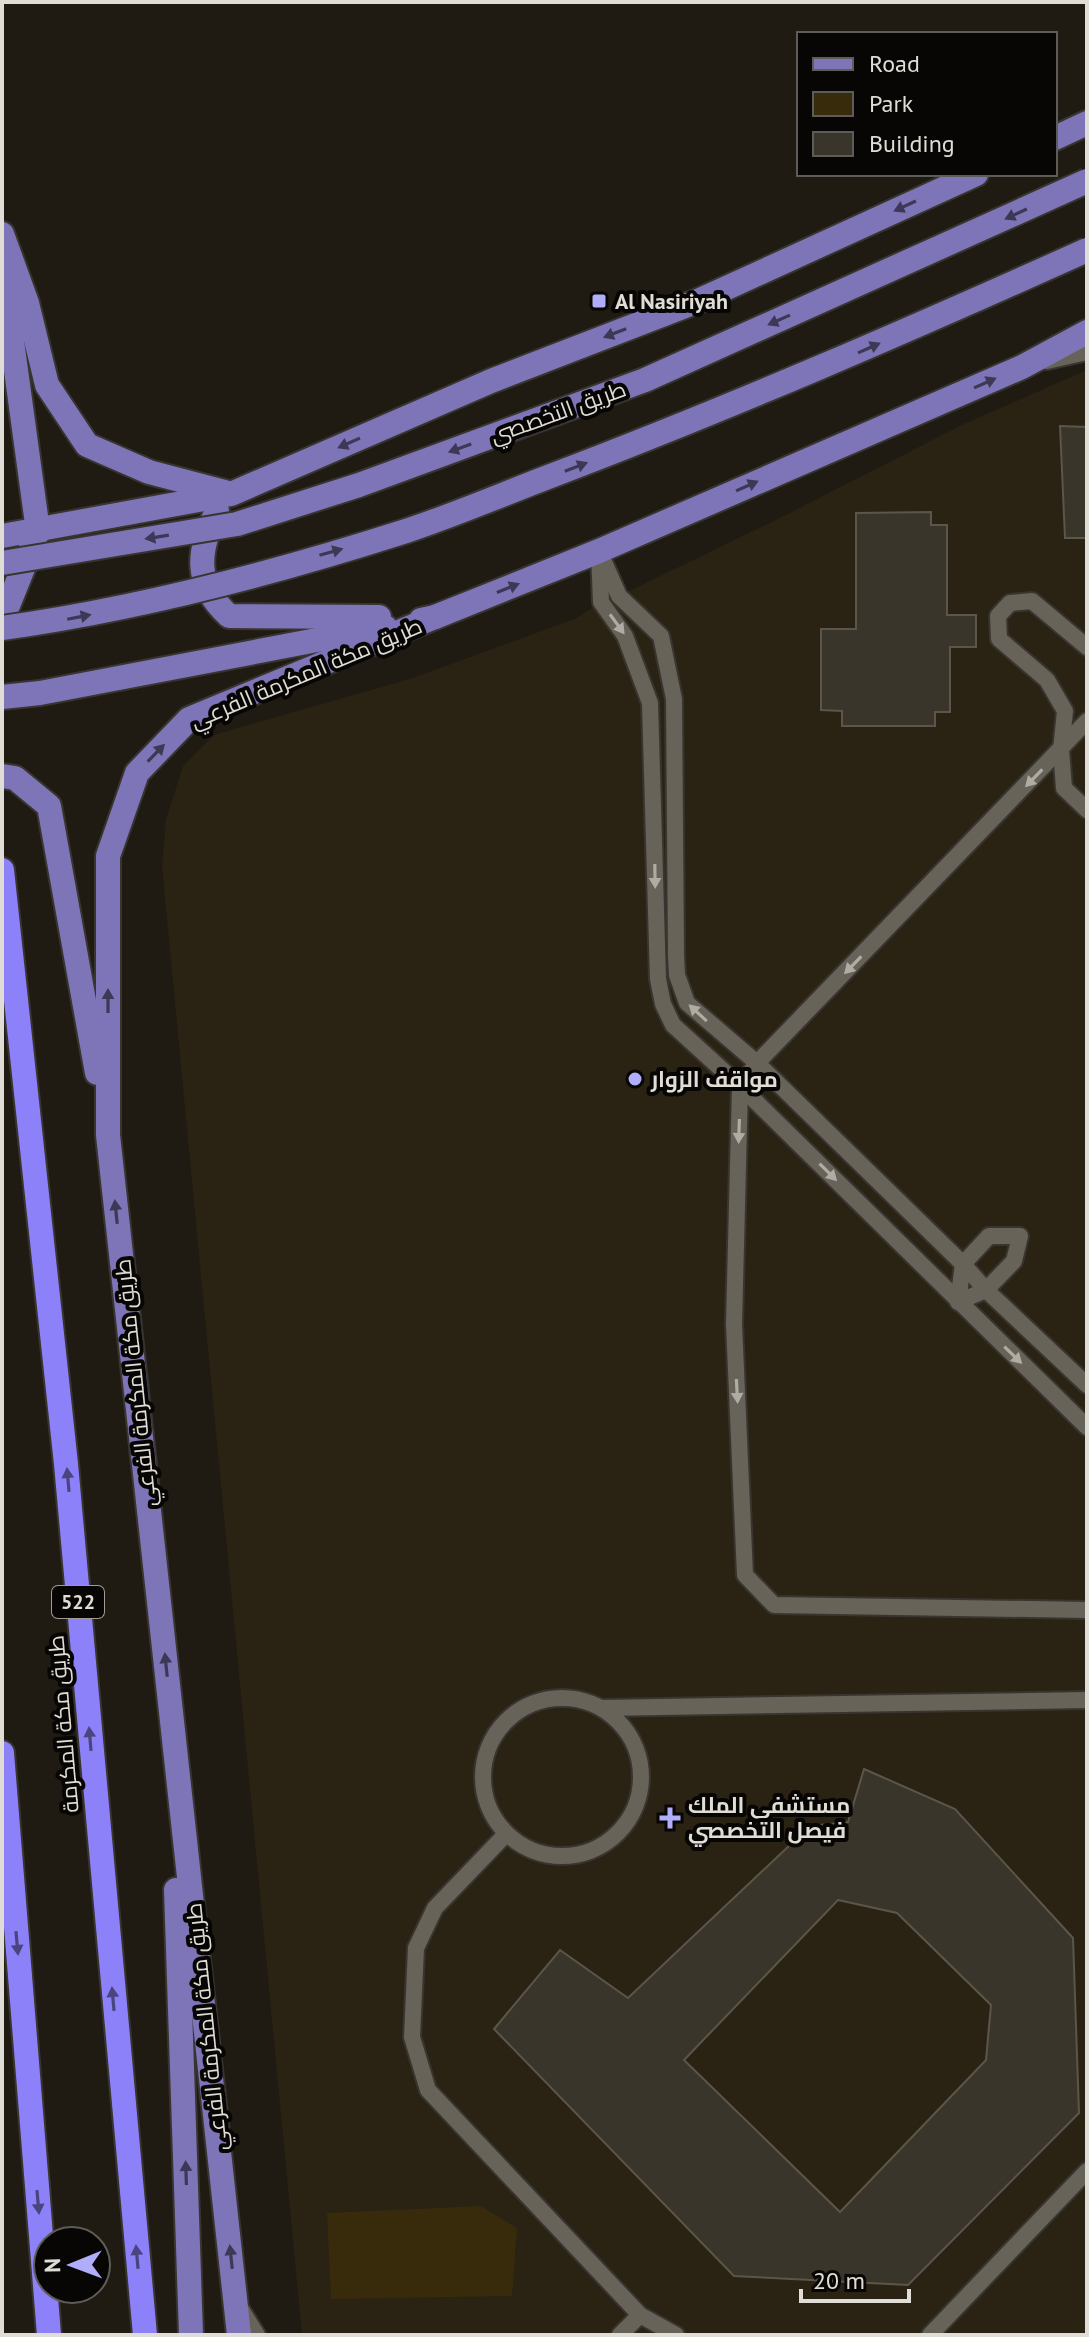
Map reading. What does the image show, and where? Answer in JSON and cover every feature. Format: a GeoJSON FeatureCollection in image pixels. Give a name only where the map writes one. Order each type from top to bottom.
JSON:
{"type":"FeatureCollection","features":[{"type":"Feature","properties":{"kind":"highway","name":"طريق مكة المكرمة"},"geometry":{"type":"LineString","coordinates":[[2,870],[66,1464],[145,2335]]}},
{"type":"Feature","properties":{"kind":"highway"},"geometry":{"type":"LineString","coordinates":[[2,1753],[49,2335]]}},
{"type":"Feature","properties":{"kind":"main road"},"geometry":{"type":"LineString","coordinates":[[1057,137],[1087,123]]}},
{"type":"Feature","properties":{"kind":"main road"},"geometry":{"type":"LineString","coordinates":[[2,536],[231,494],[491,381],[698,301],[972,176]]}},
{"type":"Feature","properties":{"kind":"main road","name":"طريق التخصصي"},"geometry":{"type":"LineString","coordinates":[[2,563],[237,524],[359,485],[645,380],[1087,181]]}},
{"type":"Feature","properties":{"kind":"main road"},"geometry":{"type":"LineString","coordinates":[[2,234],[27,303],[47,385],[87,445],[149,472],[231,494]]}},
{"type":"Feature","properties":{"kind":"main road"},"geometry":{"type":"LineString","coordinates":[[2,628],[75,618],[231,581],[408,530],[613,453],[860,352],[1087,250]]}},
{"type":"Feature","properties":{"kind":"main road"},"geometry":{"type":"LineString","coordinates":[[2,268],[38,531],[7,608],[2,613]]}},
{"type":"Feature","properties":{"kind":"main road"},"geometry":{"type":"LineString","coordinates":[[2,697],[40,693],[435,617],[599,551],[1022,367],[1087,332]]}},
{"type":"Feature","properties":{"kind":"main road"},"geometry":{"type":"LineString","coordinates":[[2,369],[2,400]]}},
{"type":"Feature","properties":{"kind":"main road"},"geometry":{"type":"LineString","coordinates":[[231,494],[221,503],[204,537],[201,570],[214,602],[229,616],[435,617]]}},
{"type":"Feature","properties":{"kind":"main road","name":"طريق مكة المكرمة الفرعي"},"geometry":{"type":"LineString","coordinates":[[239,2335],[108,1135],[108,856],[137,773],[189,719],[435,617]]}},
{"type":"Feature","properties":{"kind":"main road"},"geometry":{"type":"LineString","coordinates":[[2,776],[15,778],[49,806],[108,1135]]}},
{"type":"Feature","properties":{"kind":"main road"},"geometry":{"type":"LineString","coordinates":[[170,1702],[191,2335]]}},
{"type":"Feature","properties":{"kind":"lane"},"geometry":{"type":"LineString","coordinates":[[1022,367],[1087,352]]}},
{"type":"Feature","properties":{"kind":"lane"},"geometry":{"type":"LineString","coordinates":[[599,551],[619,596],[661,636],[674,699],[677,975],[687,1003],[757,1063],[986,1290],[1087,1385]]}},
{"type":"Feature","properties":{"kind":"lane"},"geometry":{"type":"LineString","coordinates":[[599,551],[601,602],[625,636],[650,703],[658,979],[663,1004],[673,1025],[740,1086],[1087,1427]]}},
{"type":"Feature","properties":{"kind":"lane"},"geometry":{"type":"LineString","coordinates":[[1087,647],[1032,601],[1010,603],[998,616],[999,639],[1047,680],[1065,711],[1061,750],[1064,788],[1087,810]]}},
{"type":"Feature","properties":{"kind":"lane"},"geometry":{"type":"LineString","coordinates":[[1087,721],[757,1063],[740,1086],[734,1324],[745,1575],[774,1605],[1087,1610]]}},
{"type":"Feature","properties":{"kind":"lane"},"geometry":{"type":"LineString","coordinates":[[989,1236],[1020,1236],[1014,1261],[986,1290],[958,1302],[963,1264],[989,1236]]}},
{"type":"Feature","properties":{"kind":"lane"},"geometry":{"type":"LineString","coordinates":[[553,1697],[579,1698],[602,1708],[621,1723],[635,1745],[641,1768],[639,1796],[628,1822],[608,1842],[584,1854],[556,1857],[529,1850],[506,1834],[490,1812],[482,1785],[484,1760],[493,1737],[509,1717],[529,1704],[553,1697]]}},
{"type":"Feature","properties":{"kind":"lane"},"geometry":{"type":"LineString","coordinates":[[602,1708],[1087,1700]]}},
{"type":"Feature","properties":{"kind":"lane"},"geometry":{"type":"LineString","coordinates":[[506,1834],[435,1908],[416,1948],[412,2037],[428,2090],[640,2315],[676,2335]]}},
{"type":"Feature","properties":{"kind":"lane"},"geometry":{"type":"LineString","coordinates":[[930,2335],[1087,2171]]}},
{"type":"Feature","properties":{"kind":"lane"},"geometry":{"type":"LineString","coordinates":[[236,2301],[257,2335]]}},
{"type":"Feature","properties":{"kind":"lane"},"geometry":{"type":"LineString","coordinates":[[620,2335],[640,2315]]}},
{"type":"Feature","properties":{"kind":"shaded area","name":"مستشفى الملك فيصل التخصصي"},"geometry":{"type":"Polygon","coordinates":[[[1087,370],[1087,2335],[302,2335],[162,866],[166,820],[183,766],[214,735],[410,679],[577,618],[601,602],[780,518],[964,424],[1087,370]]]}},
{"type":"Feature","properties":{"kind":"green space"},"geometry":{"type":"Polygon","coordinates":[[[481,2206],[517,2228],[512,2296],[331,2299],[327,2213],[481,2206]]]}},
{"type":"Feature","properties":{"kind":"building"},"geometry":{"type":"Polygon","coordinates":[[[1060,426],[1087,427],[1087,538],[1065,538],[1060,426]]]}},
{"type":"Feature","properties":{"kind":"building"},"geometry":{"type":"Polygon","coordinates":[[[931,512],[931,525],[947,525],[947,615],[976,615],[976,647],[950,647],[950,712],[935,712],[935,726],[842,726],[842,711],[821,710],[821,629],[856,629],[856,513],[931,512]]]}},
{"type":"Feature","properties":{"kind":"building"},"geometry":{"type":"Polygon","coordinates":[[[864,1769],[955,1809],[1073,1938],[1079,2113],[908,2285],[734,2276],[494,2029],[560,1950],[628,1998],[810,1826],[848,1822],[864,1769]],[[838,1900],[684,2060],[840,2212],[986,2060],[991,2005],[897,1913],[838,1900]]]}},
{"type":"Feature","properties":{"kind":"place","name":"Al Nasiriyah"},"geometry":{"type":"Point","coordinates":[599,301]}},
{"type":"Feature","properties":{"kind":"place","name":"مواقف الزوار"},"geometry":{"type":"Point","coordinates":[635,1079]}},
{"type":"Feature","properties":{"kind":"place","name":"مستشفى الملك فيصل التخصصي"},"geometry":{"type":"Point","coordinates":[670,1818]}}]}
